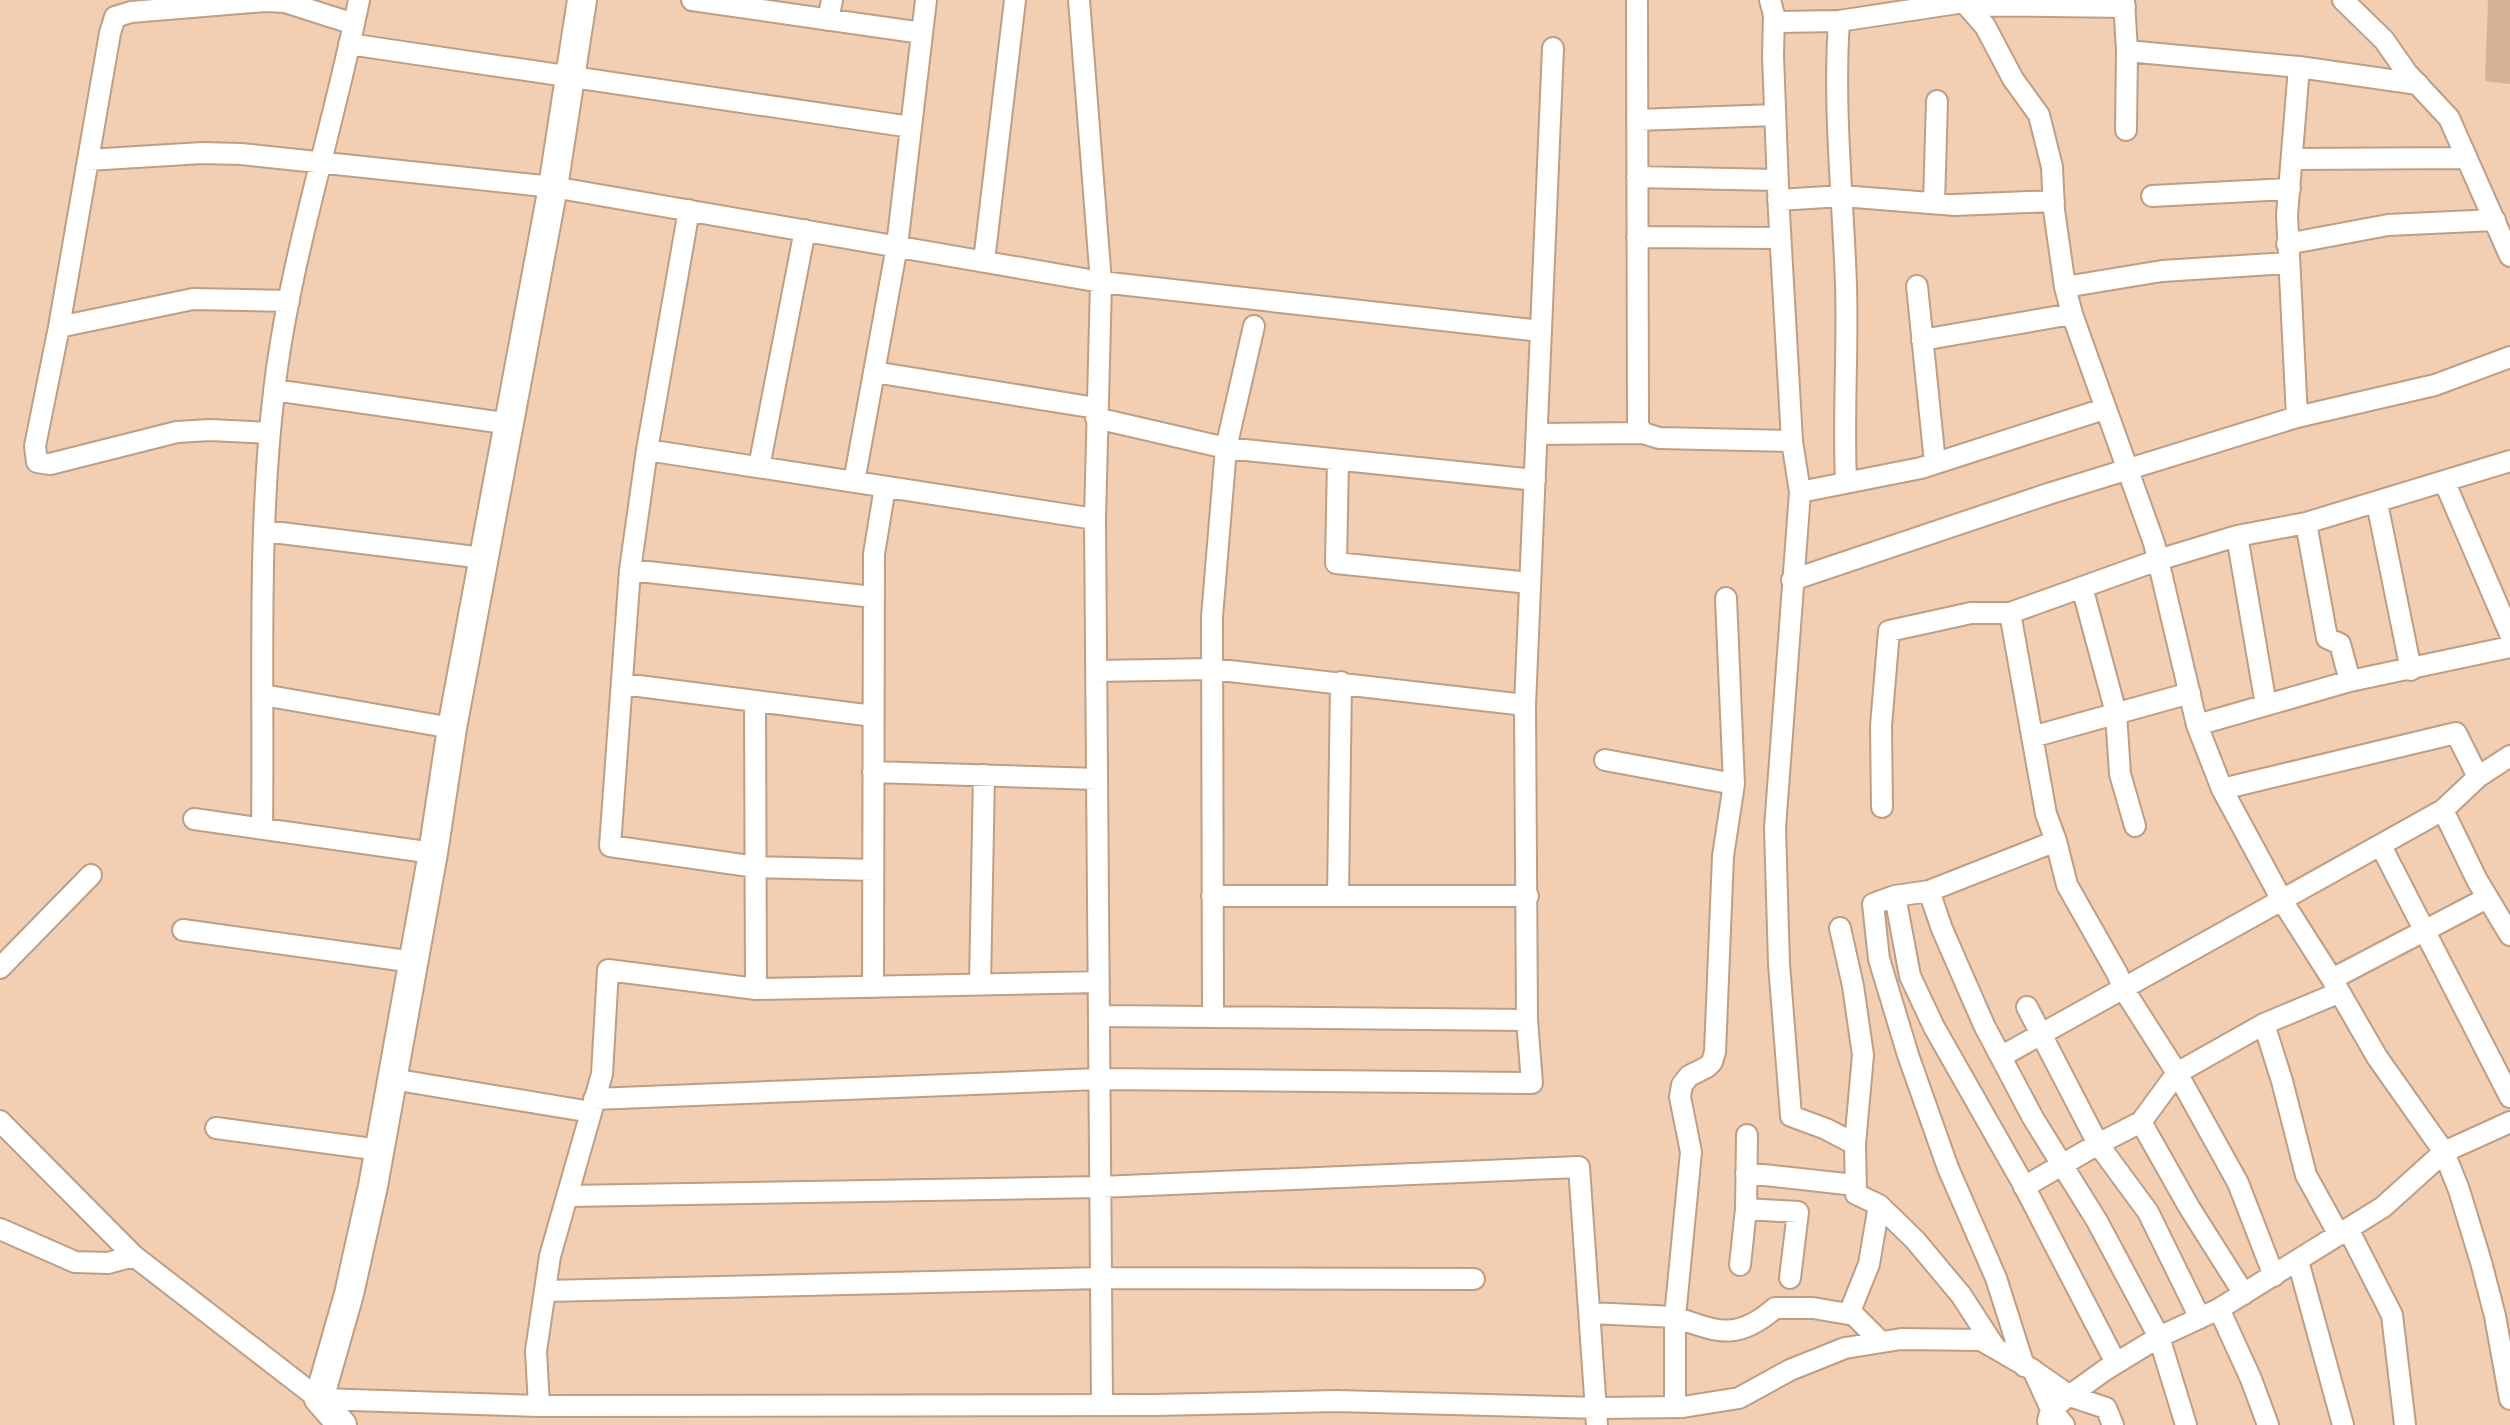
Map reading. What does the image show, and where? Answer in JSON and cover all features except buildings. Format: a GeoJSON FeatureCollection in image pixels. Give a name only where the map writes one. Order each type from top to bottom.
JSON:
{"type":"FeatureCollection","features":[{"type":"Feature","properties":{"kind":"street"},"geometry":{"type":"LineString","coordinates":[[262,829],[265,531],[274,390],[289,301],[359,0]]}},
{"type":"Feature","properties":{"kind":"street"},"geometry":{"type":"LineString","coordinates":[[319,1399],[349,1294],[380,1150],[452,728],[553,187],[582,0]]}},
{"type":"Feature","properties":{"kind":"street"},"geometry":{"type":"LineString","coordinates":[[692,0],[830,10],[922,33]]}},
{"type":"Feature","properties":{"kind":"street"},"geometry":{"type":"LineString","coordinates":[[854,482],[897,246],[926,0]]}},
{"type":"Feature","properties":{"kind":"street"},"geometry":{"type":"LineString","coordinates":[[984,261],[1015,0]]}},
{"type":"Feature","properties":{"kind":"street"},"geometry":{"type":"LineString","coordinates":[[1079,0],[1101,282],[1095,519],[1102,1405]]}},
{"type":"Feature","properties":{"kind":"street"},"geometry":{"type":"LineString","coordinates":[[1637,0],[1637,416],[1643,433]]}},
{"type":"Feature","properties":{"kind":"street"},"geometry":{"type":"LineString","coordinates":[[1770,0],[1774,22],[1780,238],[1792,441],[1800,492],[1775,828],[1779,964],[1791,1116],[1855,1144]]}},
{"type":"Feature","properties":{"kind":"street"},"geometry":{"type":"LineString","coordinates":[[2343,0],[2384,40],[2449,118],[2510,256]]}},
{"type":"Feature","properties":{"kind":"street"},"geometry":{"type":"LineString","coordinates":[[270,433],[177,432],[50,464],[37,462],[35,446],[110,33],[115,17],[131,12],[265,1],[285,2],[354,24]]}},
{"type":"Feature","properties":{"kind":"street"},"geometry":{"type":"LineString","coordinates":[[1774,22],[1839,21],[1964,2],[2125,3],[2126,130]]}},
{"type":"Feature","properties":{"kind":"street"},"geometry":{"type":"LineString","coordinates":[[1964,2],[1985,26],[2013,79],[2039,115],[2052,167],[2065,287],[2072,314],[2158,560],[2197,725],[2222,789],[2283,902],[2377,1057],[2444,1152],[2485,1275],[2510,1399]]}},
{"type":"Feature","properties":{"kind":"street"},"geometry":{"type":"LineString","coordinates":[[1839,21],[1836,63],[1846,290],[1846,482]]}},
{"type":"Feature","properties":{"kind":"street"},"geometry":{"type":"LineString","coordinates":[[349,44],[911,127]]}},
{"type":"Feature","properties":{"kind":"street"},"geometry":{"type":"LineString","coordinates":[[392,1079],[593,1105],[1099,1079],[1532,1083],[1527,1020],[1525,705],[1553,48]]}},
{"type":"Feature","properties":{"kind":"street"},"geometry":{"type":"LineString","coordinates":[[2127,51],[2299,67],[2418,84]]}},
{"type":"Feature","properties":{"kind":"street"},"geometry":{"type":"LineString","coordinates":[[2297,417],[2288,254],[2299,67]]}},
{"type":"Feature","properties":{"kind":"street"},"geometry":{"type":"LineString","coordinates":[[1934,203],[1937,101]]}},
{"type":"Feature","properties":{"kind":"street"},"geometry":{"type":"LineString","coordinates":[[1637,120],[1775,115]]}},
{"type":"Feature","properties":{"kind":"street"},"geometry":{"type":"LineString","coordinates":[[88,160],[218,153],[322,161],[553,187],[1101,282],[1541,331]]}},
{"type":"Feature","properties":{"kind":"street"},"geometry":{"type":"LineString","coordinates":[[2292,159],[2467,158]]}},
{"type":"Feature","properties":{"kind":"street"},"geometry":{"type":"LineString","coordinates":[[1637,177],[1955,205],[2054,201]]}},
{"type":"Feature","properties":{"kind":"street"},"geometry":{"type":"LineString","coordinates":[[2152,196],[2290,189]]}},
{"type":"Feature","properties":{"kind":"street"},"geometry":{"type":"LineString","coordinates":[[689,210],[647,450],[630,570],[610,846],[756,867],[873,870]]}},
{"type":"Feature","properties":{"kind":"street"},"geometry":{"type":"LineString","coordinates":[[2065,287],[2288,254],[2374,226],[2495,220]]}},
{"type":"Feature","properties":{"kind":"street"},"geometry":{"type":"LineString","coordinates":[[759,467],[805,230]]}},
{"type":"Feature","properties":{"kind":"street"},"geometry":{"type":"LineString","coordinates":[[1637,237],[1780,238]]}},
{"type":"Feature","properties":{"kind":"street"},"geometry":{"type":"LineString","coordinates":[[1917,286],[1935,463]]}},
{"type":"Feature","properties":{"kind":"street"},"geometry":{"type":"LineString","coordinates":[[59,327],[193,299],[289,301]]}},
{"type":"Feature","properties":{"kind":"street"},"geometry":{"type":"LineString","coordinates":[[1922,340],[2072,314]]}},
{"type":"Feature","properties":{"kind":"street"},"geometry":{"type":"LineString","coordinates":[[1213,1017],[1212,617],[1226,448],[1254,326]]}},
{"type":"Feature","properties":{"kind":"street"},"geometry":{"type":"LineString","coordinates":[[1792,580],[2127,469],[2297,417],[2435,385],[2510,357]]}},
{"type":"Feature","properties":{"kind":"street"},"geometry":{"type":"LineString","coordinates":[[874,372],[1096,413],[1226,448],[1535,480]]}},
{"type":"Feature","properties":{"kind":"street"},"geometry":{"type":"LineString","coordinates":[[274,390],[511,424]]}},
{"type":"Feature","properties":{"kind":"street"},"geometry":{"type":"LineString","coordinates":[[1800,492],[1935,463],[2104,409]]}},
{"type":"Feature","properties":{"kind":"street"},"geometry":{"type":"LineString","coordinates":[[1537,434],[1643,433],[1659,438],[1792,441]]}},
{"type":"Feature","properties":{"kind":"street"},"geometry":{"type":"LineString","coordinates":[[647,450],[1095,519]]}},
{"type":"Feature","properties":{"kind":"street"},"geometry":{"type":"LineString","coordinates":[[1338,460],[1336,563],[1530,583]]}},
{"type":"Feature","properties":{"kind":"street"},"geometry":{"type":"LineString","coordinates":[[1882,807],[1881,726],[1889,631],[1971,613],[2010,613],[2158,560],[2237,536],[2306,523],[2510,461]]}},
{"type":"Feature","properties":{"kind":"street"},"geometry":{"type":"LineString","coordinates":[[2445,483],[2510,634]]}},
{"type":"Feature","properties":{"kind":"street"},"geometry":{"type":"LineString","coordinates":[[873,987],[874,554],[885,487]]}},
{"type":"Feature","properties":{"kind":"street"},"geometry":{"type":"LineString","coordinates":[[2377,503],[2411,670]]}},
{"type":"Feature","properties":{"kind":"street"},"geometry":{"type":"LineString","coordinates":[[2306,523],[2327,638],[2340,644],[2350,681]]}},
{"type":"Feature","properties":{"kind":"street"},"geometry":{"type":"LineString","coordinates":[[265,531],[483,558]]}},
{"type":"Feature","properties":{"kind":"street"},"geometry":{"type":"LineString","coordinates":[[2237,536],[2266,705]]}},
{"type":"Feature","properties":{"kind":"street"},"geometry":{"type":"LineString","coordinates":[[630,570],[873,597]]}},
{"type":"Feature","properties":{"kind":"street"},"geometry":{"type":"LineString","coordinates":[[2082,587],[2116,713],[2120,774],[2135,826]]}},
{"type":"Feature","properties":{"kind":"street"},"geometry":{"type":"LineString","coordinates":[[1675,1407],[1675,1317],[1691,1152],[1680,1097],[1682,1085],[1689,1076],[1707,1067],[1715,1052],[1722,872],[1734,784],[1726,598]]}},
{"type":"Feature","properties":{"kind":"street"},"geometry":{"type":"LineString","coordinates":[[2010,613],[2046,814],[2067,885],[2124,990],[2177,1073],[2238,1183],[2274,1276]]}},
{"type":"Feature","properties":{"kind":"street"},"geometry":{"type":"LineString","coordinates":[[2197,725],[2350,681],[2510,647]]}},
{"type":"Feature","properties":{"kind":"street"},"geometry":{"type":"LineString","coordinates":[[1096,671],[1212,669],[1525,705]]}},
{"type":"Feature","properties":{"kind":"street"},"geometry":{"type":"LineString","coordinates":[[1338,896],[1341,682]]}},
{"type":"Feature","properties":{"kind":"street"},"geometry":{"type":"LineString","coordinates":[[623,684],[873,716]]}},
{"type":"Feature","properties":{"kind":"street"},"geometry":{"type":"LineString","coordinates":[[2032,737],[2190,693]]}},
{"type":"Feature","properties":{"kind":"street"},"geometry":{"type":"LineString","coordinates":[[263,695],[452,728]]}},
{"type":"Feature","properties":{"kind":"street"},"geometry":{"type":"LineString","coordinates":[[755,702],[756,989]]}},
{"type":"Feature","properties":{"kind":"street"},"geometry":{"type":"LineString","coordinates":[[2222,789],[2456,733],[2478,777]]}},
{"type":"Feature","properties":{"kind":"street"},"geometry":{"type":"LineString","coordinates":[[2002,1056],[2283,902],[2443,810],[2478,777],[2510,756]]}},
{"type":"Feature","properties":{"kind":"street"},"geometry":{"type":"LineString","coordinates":[[1605,760],[1734,784]]}},
{"type":"Feature","properties":{"kind":"street"},"geometry":{"type":"LineString","coordinates":[[873,772],[1097,779]]}},
{"type":"Feature","properties":{"kind":"street"},"geometry":{"type":"LineString","coordinates":[[980,984],[984,775]]}},
{"type":"Feature","properties":{"kind":"street"},"geometry":{"type":"LineString","coordinates":[[2443,810],[2498,906],[2510,935]]}},
{"type":"Feature","properties":{"kind":"street"},"geometry":{"type":"LineString","coordinates":[[194,819],[433,853]]}},
{"type":"Feature","properties":{"kind":"street"},"geometry":{"type":"LineString","coordinates":[[2056,841],[1929,891],[1895,896],[1873,904],[1879,959],[1908,1055],[1948,1168],[1996,1278],[2028,1368],[2054,1420],[2070,1396],[2116,1363],[2159,1337],[2219,1309],[2383,1207],[2444,1152],[2510,1122]]}},
{"type":"Feature","properties":{"kind":"street"},"geometry":{"type":"LineString","coordinates":[[2381,846],[2510,1097]]}},
{"type":"Feature","properties":{"kind":"street"},"geometry":{"type":"LineString","coordinates":[[0,968],[91,875]]}},
{"type":"Feature","properties":{"kind":"street"},"geometry":{"type":"LineString","coordinates":[[1929,891],[1942,929],[1984,1025],[2033,1118],[2097,1221],[2159,1337],[2186,1425]]}},
{"type":"Feature","properties":{"kind":"street"},"geometry":{"type":"LineString","coordinates":[[1212,896],[1528,896]]}},
{"type":"Feature","properties":{"kind":"street"},"geometry":{"type":"LineString","coordinates":[[1895,896],[1910,976],[1934,1027],[2024,1187],[2116,1363]]}},
{"type":"Feature","properties":{"kind":"street"},"geometry":{"type":"LineString","coordinates":[[2024,1187],[2141,1122],[2177,1073],[2335,986],[2425,931],[2498,906]]}},
{"type":"Feature","properties":{"kind":"street"},"geometry":{"type":"LineString","coordinates":[[1840,928],[1853,986],[1863,1055],[1855,1144],[1856,1194],[1879,1205],[1915,1240],[1961,1295],[1996,1349]]}},
{"type":"Feature","properties":{"kind":"street"},"geometry":{"type":"LineString","coordinates":[[183,930],[414,962]]}},
{"type":"Feature","properties":{"kind":"street"},"geometry":{"type":"LineString","coordinates":[[539,1406],[536,1351],[550,1256],[602,1074],[608,970],[756,989],[1099,982]]}},
{"type":"Feature","properties":{"kind":"street"},"geometry":{"type":"LineString","coordinates":[[2027,1007],[2098,1144],[2148,1212],[2200,1318]]}},
{"type":"Feature","properties":{"kind":"street"},"geometry":{"type":"LineString","coordinates":[[1099,1016],[1527,1020]]}},
{"type":"Feature","properties":{"kind":"street"},"geometry":{"type":"LineString","coordinates":[[2264,1024],[2306,1175],[2344,1232],[2392,1315],[2405,1425]]}},
{"type":"Feature","properties":{"kind":"street"},"geometry":{"type":"LineString","coordinates":[[0,1121],[134,1256],[319,1399],[342,1425]]}},
{"type":"Feature","properties":{"kind":"street"},"geometry":{"type":"LineString","coordinates":[[2141,1122],[2189,1207],[2244,1294]]}},
{"type":"Feature","properties":{"kind":"street"},"geometry":{"type":"LineString","coordinates":[[216,1128],[380,1150]]}},
{"type":"Feature","properties":{"kind":"street"},"geometry":{"type":"LineString","coordinates":[[1740,1265],[1746,1209],[1747,1135]]}},
{"type":"Feature","properties":{"kind":"street"},"geometry":{"type":"LineString","coordinates":[[568,1196],[1100,1187],[1579,1167],[1597,1417]]}},
{"type":"Feature","properties":{"kind":"street"},"geometry":{"type":"LineString","coordinates":[[1746,1173],[1855,1185]]}},
{"type":"Feature","properties":{"kind":"street"},"geometry":{"type":"LineString","coordinates":[[1849,1314],[1869,1264],[1879,1205]]}},
{"type":"Feature","properties":{"kind":"street"},"geometry":{"type":"LineString","coordinates":[[1746,1209],[1798,1212],[1790,1278]]}},
{"type":"Feature","properties":{"kind":"street"},"geometry":{"type":"LineString","coordinates":[[0,1229],[88,1265],[134,1256]]}},
{"type":"Feature","properties":{"kind":"street"},"geometry":{"type":"LineString","coordinates":[[2298,1261],[2343,1425]]}},
{"type":"Feature","properties":{"kind":"street"},"geometry":{"type":"LineString","coordinates":[[545,1291],[1101,1278],[1474,1279]]}},
{"type":"Feature","properties":{"kind":"street"},"geometry":{"type":"LineString","coordinates":[[1590,1313],[1675,1317],[1718,1332],[1747,1327],[1775,1308],[1813,1308],[1854,1315],[1880,1341]]}},
{"type":"Feature","properties":{"kind":"street"},"geometry":{"type":"LineString","coordinates":[[2219,1309],[2268,1425]]}},
{"type":"Feature","properties":{"kind":"street"},"geometry":{"type":"LineString","coordinates":[[319,1399],[1001,1415],[1102,1405],[1154,1415],[1336,1401],[1597,1417],[1739,1398],[1790,1370],[1845,1348],[1880,1341],[1981,1340],[2070,1396],[2106,1408],[2113,1425]]}}]}
